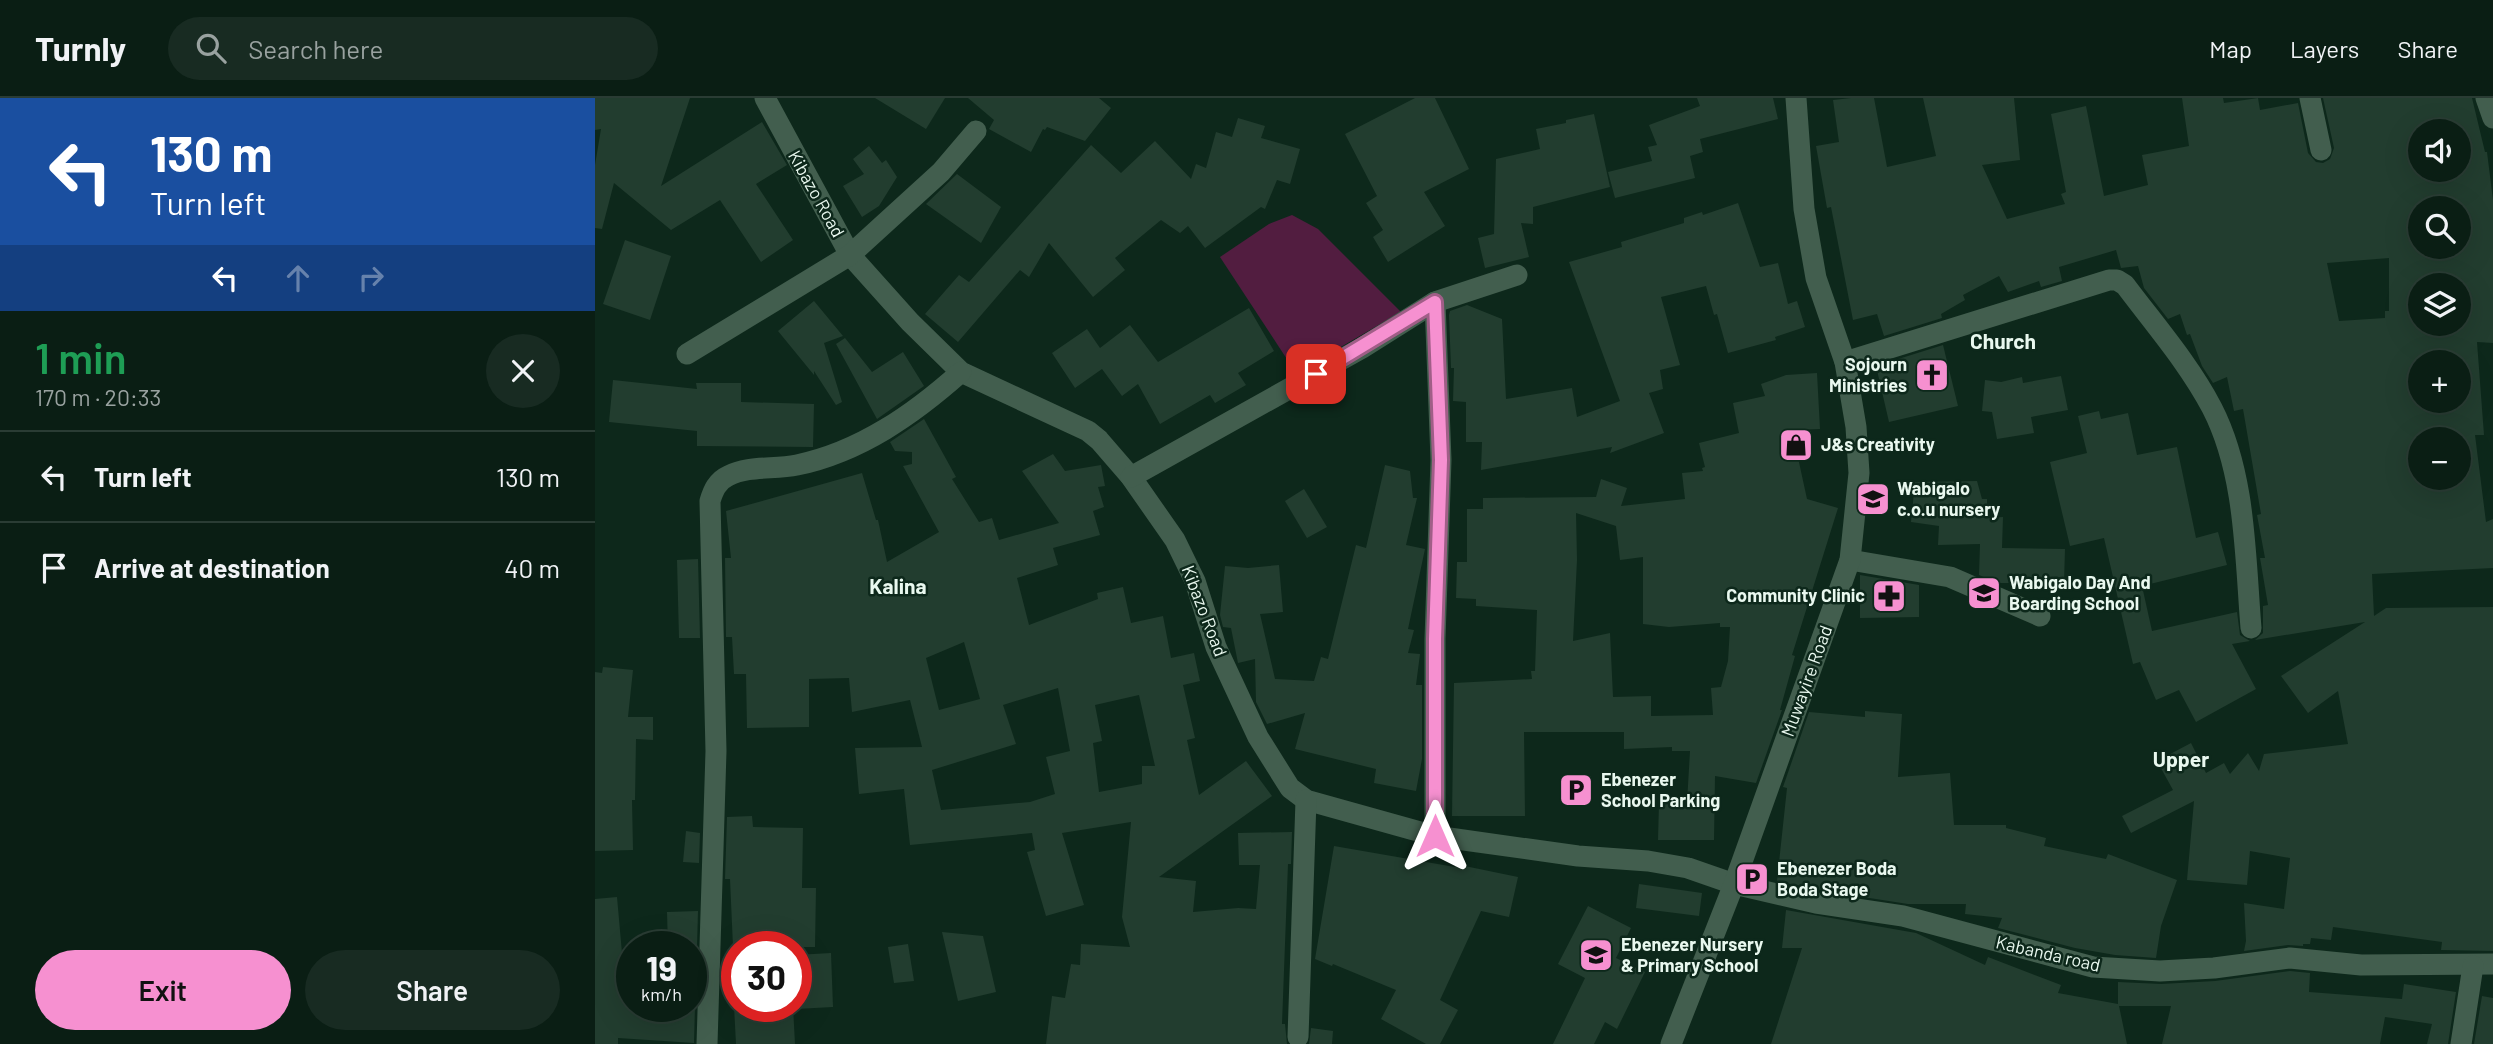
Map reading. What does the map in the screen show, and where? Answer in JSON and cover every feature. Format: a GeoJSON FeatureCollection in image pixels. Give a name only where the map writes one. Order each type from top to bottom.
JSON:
{"type":"FeatureCollection","features":[{"type":"Feature","properties":{"kind":"street","name":"Kibazo Road"},"geometry":{"type":"LineString","coordinates":[[765,98],[850,254],[910,322],[961,372],[1088,431],[1131,477],[1175,540],[1190,570],[1216,648],[1258,737],[1290,789],[1306,800],[1435,836],[1578,856],[1648,861],[1688,868],[1734,884]]}},
{"type":"Feature","properties":{"kind":"street","name":"Muwayire Road"},"geometry":{"type":"LineString","coordinates":[[1671,1044],[1734,884],[1850,560],[1859,473],[1856,427],[1845,362],[1814,264],[1804,209],[1796,98]]}},
{"type":"Feature","properties":{"kind":"street"},"geometry":{"type":"LineString","coordinates":[[2309,98],[2321,150]]}},
{"type":"Feature","properties":{"kind":"street"},"geometry":{"type":"LineString","coordinates":[[2486,98],[2493,118]]}},
{"type":"Feature","properties":{"kind":"street"},"geometry":{"type":"LineString","coordinates":[[687,354],[850,254],[941,172],[976,131]]}},
{"type":"Feature","properties":{"kind":"street"},"geometry":{"type":"LineString","coordinates":[[1131,477],[1362,348],[1435,302],[1517,275]]}},
{"type":"Feature","properties":{"kind":"street"},"geometry":{"type":"LineString","coordinates":[[1845,362],[2109,280],[2125,285],[2176,352],[2212,408],[2232,461],[2243,527],[2251,628]]}},
{"type":"Feature","properties":{"kind":"street"},"geometry":{"type":"LineString","coordinates":[[1435,302],[1441,460],[1435,639],[1435,836]]}},
{"type":"Feature","properties":{"kind":"street"},"geometry":{"type":"LineString","coordinates":[[707,1044],[716,751],[710,502],[713,491],[724,478],[744,470],[797,465],[865,442],[931,399],[961,372]]}},
{"type":"Feature","properties":{"kind":"street"},"geometry":{"type":"LineString","coordinates":[[1850,560],[1949,577],[2040,616]]}},
{"type":"Feature","properties":{"kind":"street"},"geometry":{"type":"LineString","coordinates":[[1298,1037],[1306,800]]}},
{"type":"Feature","properties":{"kind":"street","name":"Kabanda road"},"geometry":{"type":"LineString","coordinates":[[1734,884],[1816,903],[1903,916],[2093,967],[2160,971],[2214,968],[2290,958],[2361,965],[2483,965]]}},
{"type":"Feature","properties":{"kind":"street"},"geometry":{"type":"LineString","coordinates":[[2461,1044],[2483,965]]}},
{"type":"Feature","properties":{"kind":"shaded area"},"geometry":{"type":"Polygon","coordinates":[[[1292,215],[1318,229],[1401,312],[1296,373],[1220,257],[1269,224],[1292,215]]]}},
{"type":"Feature","properties":{"kind":"building"},"geometry":{"type":"Polygon","coordinates":[[[595,98],[690,98],[661,186],[762,122],[787,165],[756,184],[793,240],[761,262],[720,200],[671,230],[614,183],[602,229],[595,228],[595,165],[601,129],[595,130],[595,98]]]}},
{"type":"Feature","properties":{"kind":"building"},"geometry":{"type":"Polygon","coordinates":[[[875,98],[945,98],[926,129],[875,98]]]}},
{"type":"Feature","properties":{"kind":"building"},"geometry":{"type":"Polygon","coordinates":[[[968,98],[1099,98],[1111,108],[1085,141],[1047,127],[1043,129],[1031,152],[989,129],[994,120],[968,98]]]}},
{"type":"Feature","properties":{"kind":"building"},"geometry":{"type":"Polygon","coordinates":[[[1415,98],[1435,98],[1469,169],[1424,192],[1445,226],[1388,262],[1373,237],[1383,230],[1366,203],[1377,196],[1345,134],[1415,98]]]}},
{"type":"Feature","properties":{"kind":"building"},"geometry":{"type":"Polygon","coordinates":[[[1697,98],[1773,98],[1778,119],[1700,139],[1703,152],[1690,156],[1695,178],[1615,198],[1608,172],[1652,161],[1648,147],[1657,145],[1649,125],[1700,106],[1697,98]]]}},
{"type":"Feature","properties":{"kind":"building"},"geometry":{"type":"Polygon","coordinates":[[[1874,98],[1887,167],[1936,156],[1923,98],[2014,98],[2020,160],[1982,165],[2007,219],[2065,204],[2061,194],[2066,192],[2051,114],[2086,106],[2104,196],[2148,185],[2142,155],[2189,146],[2182,98],[2223,98],[2224,103],[2258,98],[2260,110],[2298,103],[2308,153],[2316,162],[2323,163],[2330,159],[2334,148],[2323,98],[2472,98],[2487,152],[2493,200],[2493,343],[2477,342],[2484,435],[2475,435],[2486,522],[2493,519],[2493,568],[2372,574],[2374,616],[2386,608],[2493,607],[2493,951],[2441,950],[2442,942],[2333,927],[2331,940],[2311,938],[2310,944],[2303,946],[2288,945],[2244,951],[2244,903],[2284,909],[2290,858],[2250,851],[2247,885],[2187,880],[2194,801],[2131,833],[2122,816],[2173,790],[2157,761],[2191,743],[2206,773],[2224,763],[2230,774],[2248,753],[2259,771],[2264,754],[2348,744],[2338,691],[2308,713],[2281,676],[2365,622],[2255,640],[2263,633],[2263,606],[2268,605],[2260,558],[2265,558],[2257,515],[2261,514],[2243,409],[2234,411],[2227,377],[2213,383],[2202,366],[2190,334],[2187,335],[2180,314],[2168,319],[2144,288],[2138,266],[2121,268],[2116,250],[2059,267],[2062,281],[2041,287],[2039,281],[2008,292],[1999,276],[1963,295],[1965,300],[1941,314],[1942,318],[1884,336],[1877,314],[1853,320],[1831,207],[1827,208],[1816,146],[1839,142],[1833,100],[1874,98]],[[2389,258],[2327,263],[2339,321],[2385,318],[2385,311],[2389,311],[2389,258]]]}},
{"type":"Feature","properties":{"kind":"building"},"geometry":{"type":"Polygon","coordinates":[[[1594,114],[1610,187],[1533,207],[1533,224],[1521,223],[1529,257],[1485,268],[1478,238],[1494,234],[1496,159],[1540,149],[1536,129],[1594,114]]]}},
{"type":"Feature","properties":{"kind":"building"},"geometry":{"type":"Polygon","coordinates":[[[1238,118],[1265,126],[1261,138],[1300,149],[1290,184],[1277,180],[1265,209],[1261,207],[1205,248],[1188,226],[1180,233],[1161,220],[1115,258],[1125,270],[1093,297],[1049,243],[1029,277],[1020,270],[958,342],[925,314],[959,275],[969,282],[1091,145],[1121,173],[1155,141],[1191,179],[1196,164],[1206,168],[1216,132],[1232,137],[1238,118]]]}},
{"type":"Feature","properties":{"kind":"building"},"geometry":{"type":"Polygon","coordinates":[[[869,146],[882,163],[886,160],[897,177],[879,206],[862,217],[843,186],[864,174],[853,159],[869,146]]]}},
{"type":"Feature","properties":{"kind":"building"},"geometry":{"type":"Polygon","coordinates":[[[957,174],[1001,207],[981,243],[926,204],[957,174]]]}},
{"type":"Feature","properties":{"kind":"building"},"geometry":{"type":"Polygon","coordinates":[[[1738,203],[1760,267],[1778,263],[1788,304],[1797,301],[1805,327],[1775,337],[1776,340],[1728,353],[1706,286],[1661,297],[1680,365],[1660,370],[1663,389],[1649,393],[1664,433],[1610,453],[1612,447],[1481,470],[1482,442],[1466,442],[1466,402],[1453,401],[1450,311],[1467,305],[1502,319],[1506,399],[1572,388],[1577,417],[1620,401],[1569,262],[1622,247],[1621,242],[1684,223],[1684,218],[1702,212],[1703,215],[1738,203]]]}},
{"type":"Feature","properties":{"kind":"building"},"geometry":{"type":"Polygon","coordinates":[[[625,240],[671,256],[650,320],[603,304],[625,240]]]}},
{"type":"Feature","properties":{"kind":"building"},"geometry":{"type":"Polygon","coordinates":[[[814,301],[843,336],[824,343],[842,402],[836,405],[814,371],[814,375],[778,331],[814,301]]]}},
{"type":"Feature","properties":{"kind":"building"},"geometry":{"type":"Polygon","coordinates":[[[1249,308],[1274,351],[1238,373],[1246,385],[1215,403],[1210,395],[1160,424],[1138,384],[1122,396],[1102,369],[1075,388],[1052,353],[1087,329],[1100,348],[1130,325],[1158,362],[1249,308]]]}},
{"type":"Feature","properties":{"kind":"building"},"geometry":{"type":"Polygon","coordinates":[[[845,338],[872,372],[903,352],[924,386],[877,419],[836,344],[845,338]]]}},
{"type":"Feature","properties":{"kind":"building"},"geometry":{"type":"Polygon","coordinates":[[[1943,345],[1958,406],[1889,422],[1876,366],[1943,345]]]}},
{"type":"Feature","properties":{"kind":"building"},"geometry":{"type":"Polygon","coordinates":[[[1817,373],[1820,429],[1792,430],[1807,499],[1838,508],[1792,655],[1795,656],[1782,710],[1756,783],[1715,776],[1714,840],[1658,840],[1659,803],[1687,803],[1690,751],[1672,751],[1672,747],[1624,749],[1624,732],[1524,732],[1525,816],[1452,816],[1454,683],[1532,679],[1531,671],[1535,671],[1537,610],[1476,606],[1476,599],[1456,598],[1457,562],[1467,562],[1467,509],[1483,509],[1483,498],[1596,497],[1601,479],[1627,488],[1621,506],[1685,499],[1682,473],[1703,471],[1702,468],[1705,467],[1699,443],[1739,433],[1733,403],[1765,396],[1761,384],[1786,375],[1817,373]],[[1576,513],[1577,560],[1573,641],[1610,633],[1613,697],[1651,696],[1651,716],[1713,715],[1711,688],[1721,687],[1728,661],[1730,627],[1720,627],[1720,623],[1669,627],[1643,624],[1643,557],[1620,560],[1616,526],[1576,513]]]}},
{"type":"Feature","properties":{"kind":"building"},"geometry":{"type":"Polygon","coordinates":[[[2061,376],[2068,410],[2031,417],[2034,433],[1997,439],[1992,412],[1982,411],[1985,380],[2001,382],[2022,377],[2023,383],[2061,376]]]}},
{"type":"Feature","properties":{"kind":"building"},"geometry":{"type":"Polygon","coordinates":[[[613,380],[697,389],[696,383],[741,383],[741,402],[814,404],[813,447],[697,446],[697,431],[609,422],[613,380]]]}},
{"type":"Feature","properties":{"kind":"building"},"geometry":{"type":"Polygon","coordinates":[[[2099,411],[2101,419],[2128,413],[2137,455],[2177,447],[2196,538],[2218,532],[2227,565],[2142,586],[2152,631],[2237,612],[2240,635],[2250,641],[2232,644],[2256,689],[2196,722],[2179,690],[2156,700],[2140,662],[2133,664],[2104,538],[2070,546],[2050,462],[2087,453],[2078,416],[2099,411]]]}},
{"type":"Feature","properties":{"kind":"building"},"geometry":{"type":"Polygon","coordinates":[[[924,419],[956,477],[952,479],[979,522],[992,518],[999,540],[1059,523],[1022,471],[1053,454],[1065,471],[1101,465],[1105,486],[1098,487],[1104,507],[1093,511],[1100,535],[1053,548],[1058,565],[1017,578],[1029,625],[1098,599],[1097,593],[1123,587],[1131,623],[1163,616],[1171,658],[1194,653],[1200,681],[1183,685],[1195,738],[1187,740],[1199,795],[1246,761],[1272,796],[1159,877],[1196,881],[1193,912],[1256,909],[1260,865],[1239,865],[1238,833],[1292,832],[1291,864],[1288,864],[1282,1024],[1285,1024],[1287,1044],[1046,1044],[1052,996],[1065,998],[1071,964],[1080,965],[1081,944],[1130,947],[1122,917],[1131,822],[1062,833],[1084,905],[1046,916],[1027,852],[1035,850],[1032,833],[910,845],[904,789],[859,794],[855,748],[922,747],[910,700],[852,712],[849,678],[809,679],[809,727],[747,728],[746,674],[734,674],[732,637],[726,637],[725,558],[731,558],[726,511],[862,473],[878,520],[887,562],[939,532],[903,466],[912,464],[912,452],[895,451],[890,442],[924,419]],[[964,642],[926,658],[939,710],[980,699],[964,642]],[[1058,688],[1003,705],[1016,744],[932,770],[941,810],[1030,802],[1055,794],[1046,757],[1070,751],[1058,688]],[[1139,695],[1095,705],[1102,741],[1093,743],[1099,792],[1142,784],[1142,766],[1155,766],[1139,695]]]}},
{"type":"Feature","properties":{"kind":"building"},"geometry":{"type":"Polygon","coordinates":[[[1385,465],[1410,471],[1413,498],[1417,498],[1406,545],[1425,549],[1408,629],[1414,630],[1408,653],[1420,654],[1416,685],[1422,685],[1422,759],[1416,791],[1374,783],[1376,769],[1295,749],[1305,713],[1267,724],[1256,702],[1255,659],[1238,663],[1231,628],[1223,627],[1220,615],[1225,566],[1248,568],[1279,565],[1283,612],[1260,614],[1275,679],[1314,681],[1321,657],[1328,659],[1356,545],[1366,548],[1385,465]]]}},
{"type":"Feature","properties":{"kind":"building"},"geometry":{"type":"Polygon","coordinates":[[[1977,481],[1982,499],[1987,499],[1987,518],[2003,517],[2002,548],[2065,549],[2064,583],[1998,583],[1979,575],[1980,544],[1938,545],[1939,526],[1911,522],[1915,482],[1977,481]]]}},
{"type":"Feature","properties":{"kind":"building"},"geometry":{"type":"Polygon","coordinates":[[[1304,489],[1327,527],[1307,538],[1285,501],[1304,489]]]}},
{"type":"Feature","properties":{"kind":"building"},"geometry":{"type":"Polygon","coordinates":[[[698,559],[700,638],[679,638],[677,560],[698,559]]]}},
{"type":"Feature","properties":{"kind":"building","name":"Community Clinic"},"geometry":{"type":"Polygon","coordinates":[[[1860,575],[1919,585],[1919,617],[1860,618],[1860,575]]]}},
{"type":"Feature","properties":{"kind":"building"},"geometry":{"type":"Polygon","coordinates":[[[603,667],[633,670],[628,717],[653,717],[653,740],[636,739],[635,800],[632,800],[633,850],[595,851],[595,672],[602,673],[603,667]]]}},
{"type":"Feature","properties":{"kind":"building"},"geometry":{"type":"Polygon","coordinates":[[[1865,711],[1902,714],[1898,777],[1950,773],[1954,825],[2006,825],[2006,828],[2046,838],[2044,846],[2106,859],[2108,854],[2177,880],[2161,926],[2156,958],[2075,948],[1998,928],[2002,918],[1965,914],[1966,904],[1908,904],[1777,881],[1787,788],[1783,787],[1809,712],[1865,717],[1865,711]]]}},
{"type":"Feature","properties":{"kind":"building"},"geometry":{"type":"Polygon","coordinates":[[[752,816],[753,827],[803,828],[802,888],[816,888],[815,947],[812,947],[812,931],[732,931],[730,879],[725,879],[727,817],[752,816]]]}},
{"type":"Feature","properties":{"kind":"building"},"geometry":{"type":"Polygon","coordinates":[[[686,831],[700,833],[699,863],[683,862],[686,831]]]}},
{"type":"Feature","properties":{"kind":"building"},"geometry":{"type":"Polygon","coordinates":[[[1334,846],[1455,867],[1455,864],[1518,877],[1509,917],[1481,911],[1440,1000],[1458,1010],[1440,1044],[1426,1044],[1381,1019],[1396,990],[1315,959],[1334,846]]]}},
{"type":"Feature","properties":{"kind":"building"},"geometry":{"type":"Polygon","coordinates":[[[1639,884],[1702,893],[1699,916],[1636,908],[1639,884]]]}},
{"type":"Feature","properties":{"kind":"building"},"geometry":{"type":"Polygon","coordinates":[[[617,897],[620,931],[616,931],[616,1022],[695,1022],[694,1043],[618,1038],[618,1044],[595,1044],[595,899],[617,897]]]}},
{"type":"Feature","properties":{"kind":"building"},"geometry":{"type":"Polygon","coordinates":[[[1588,906],[1631,928],[1616,958],[1645,972],[1617,1029],[1605,1022],[1594,1044],[1553,1044],[1585,978],[1558,964],[1588,906]]]}},
{"type":"Feature","properties":{"kind":"building"},"geometry":{"type":"Polygon","coordinates":[[[1786,910],[1916,933],[1985,965],[1988,957],[2061,985],[2058,993],[2118,1004],[2118,982],[2161,984],[2215,981],[2290,971],[2310,973],[2309,992],[2402,999],[2404,984],[2456,992],[2448,1044],[2427,1044],[2432,1024],[2385,1017],[2380,1044],[2162,1044],[2171,1006],[2119,1006],[2127,1044],[1771,1044],[1802,948],[1782,948],[1786,910]]]}},
{"type":"Feature","properties":{"kind":"building"},"geometry":{"type":"Polygon","coordinates":[[[698,911],[697,931],[668,931],[667,912],[698,911]]]}},
{"type":"Feature","properties":{"kind":"building"},"geometry":{"type":"Polygon","coordinates":[[[942,932],[983,936],[996,992],[958,1001],[942,932]]]}},
{"type":"Feature","properties":{"kind":"building"},"geometry":{"type":"Polygon","coordinates":[[[908,944],[914,981],[894,983],[888,947],[908,944]]]}},
{"type":"Feature","properties":{"kind":"building"},"geometry":{"type":"Polygon","coordinates":[[[831,953],[833,1007],[812,1008],[812,954],[831,953]]]}},
{"type":"Feature","properties":{"kind":"building"},"geometry":{"type":"Polygon","coordinates":[[[2482,996],[2493,998],[2493,1044],[2474,1044],[2482,996]]]}},
{"type":"Feature","properties":{"kind":"building"},"geometry":{"type":"Polygon","coordinates":[[[735,1022],[794,1022],[795,1044],[736,1044],[735,1022]]]}},
{"type":"Feature","properties":{"kind":"building"},"geometry":{"type":"Polygon","coordinates":[[[1311,1028],[1333,1031],[1332,1044],[1309,1044],[1311,1028]]]}},
{"type":"Feature","properties":{"kind":"place","name":"Sojourn Ministries"},"geometry":{"type":"Point","coordinates":[1932,375]}},
{"type":"Feature","properties":{"kind":"place","name":"J&s Creativity"},"geometry":{"type":"Point","coordinates":[1796,445]}},
{"type":"Feature","properties":{"kind":"place","name":"Wabigalo c.o.u nursery"},"geometry":{"type":"Point","coordinates":[1873,499]}},
{"type":"Feature","properties":{"kind":"place","name":"Wabigalo Day And Boarding School"},"geometry":{"type":"Point","coordinates":[1984,593]}},
{"type":"Feature","properties":{"kind":"place","name":"Community Clinic"},"geometry":{"type":"Point","coordinates":[1889,596]}},
{"type":"Feature","properties":{"kind":"place","name":"Ebenezer School Parking"},"geometry":{"type":"Point","coordinates":[1576,790]}},
{"type":"Feature","properties":{"kind":"place","name":"Ebenezer Boda Boda Stage"},"geometry":{"type":"Point","coordinates":[1752,879]}},
{"type":"Feature","properties":{"kind":"place","name":"Ebenezer Nursery & Primary School"},"geometry":{"type":"Point","coordinates":[1596,955]}},
{"type":"Feature","properties":{"kind":"district","name":"Church"},"geometry":{"type":"Point","coordinates":[2003,342]}},
{"type":"Feature","properties":{"kind":"district","name":"Kalina"},"geometry":{"type":"Point","coordinates":[898,587]}},
{"type":"Feature","properties":{"kind":"district","name":"Upper"},"geometry":{"type":"Point","coordinates":[2181,760]}},
{"type":"Feature","properties":{"kind":"route"},"geometry":{"type":"LineString","coordinates":[[1316,374],[1435,302],[1441,460],[1435,639],[1435,836]]}}]}
